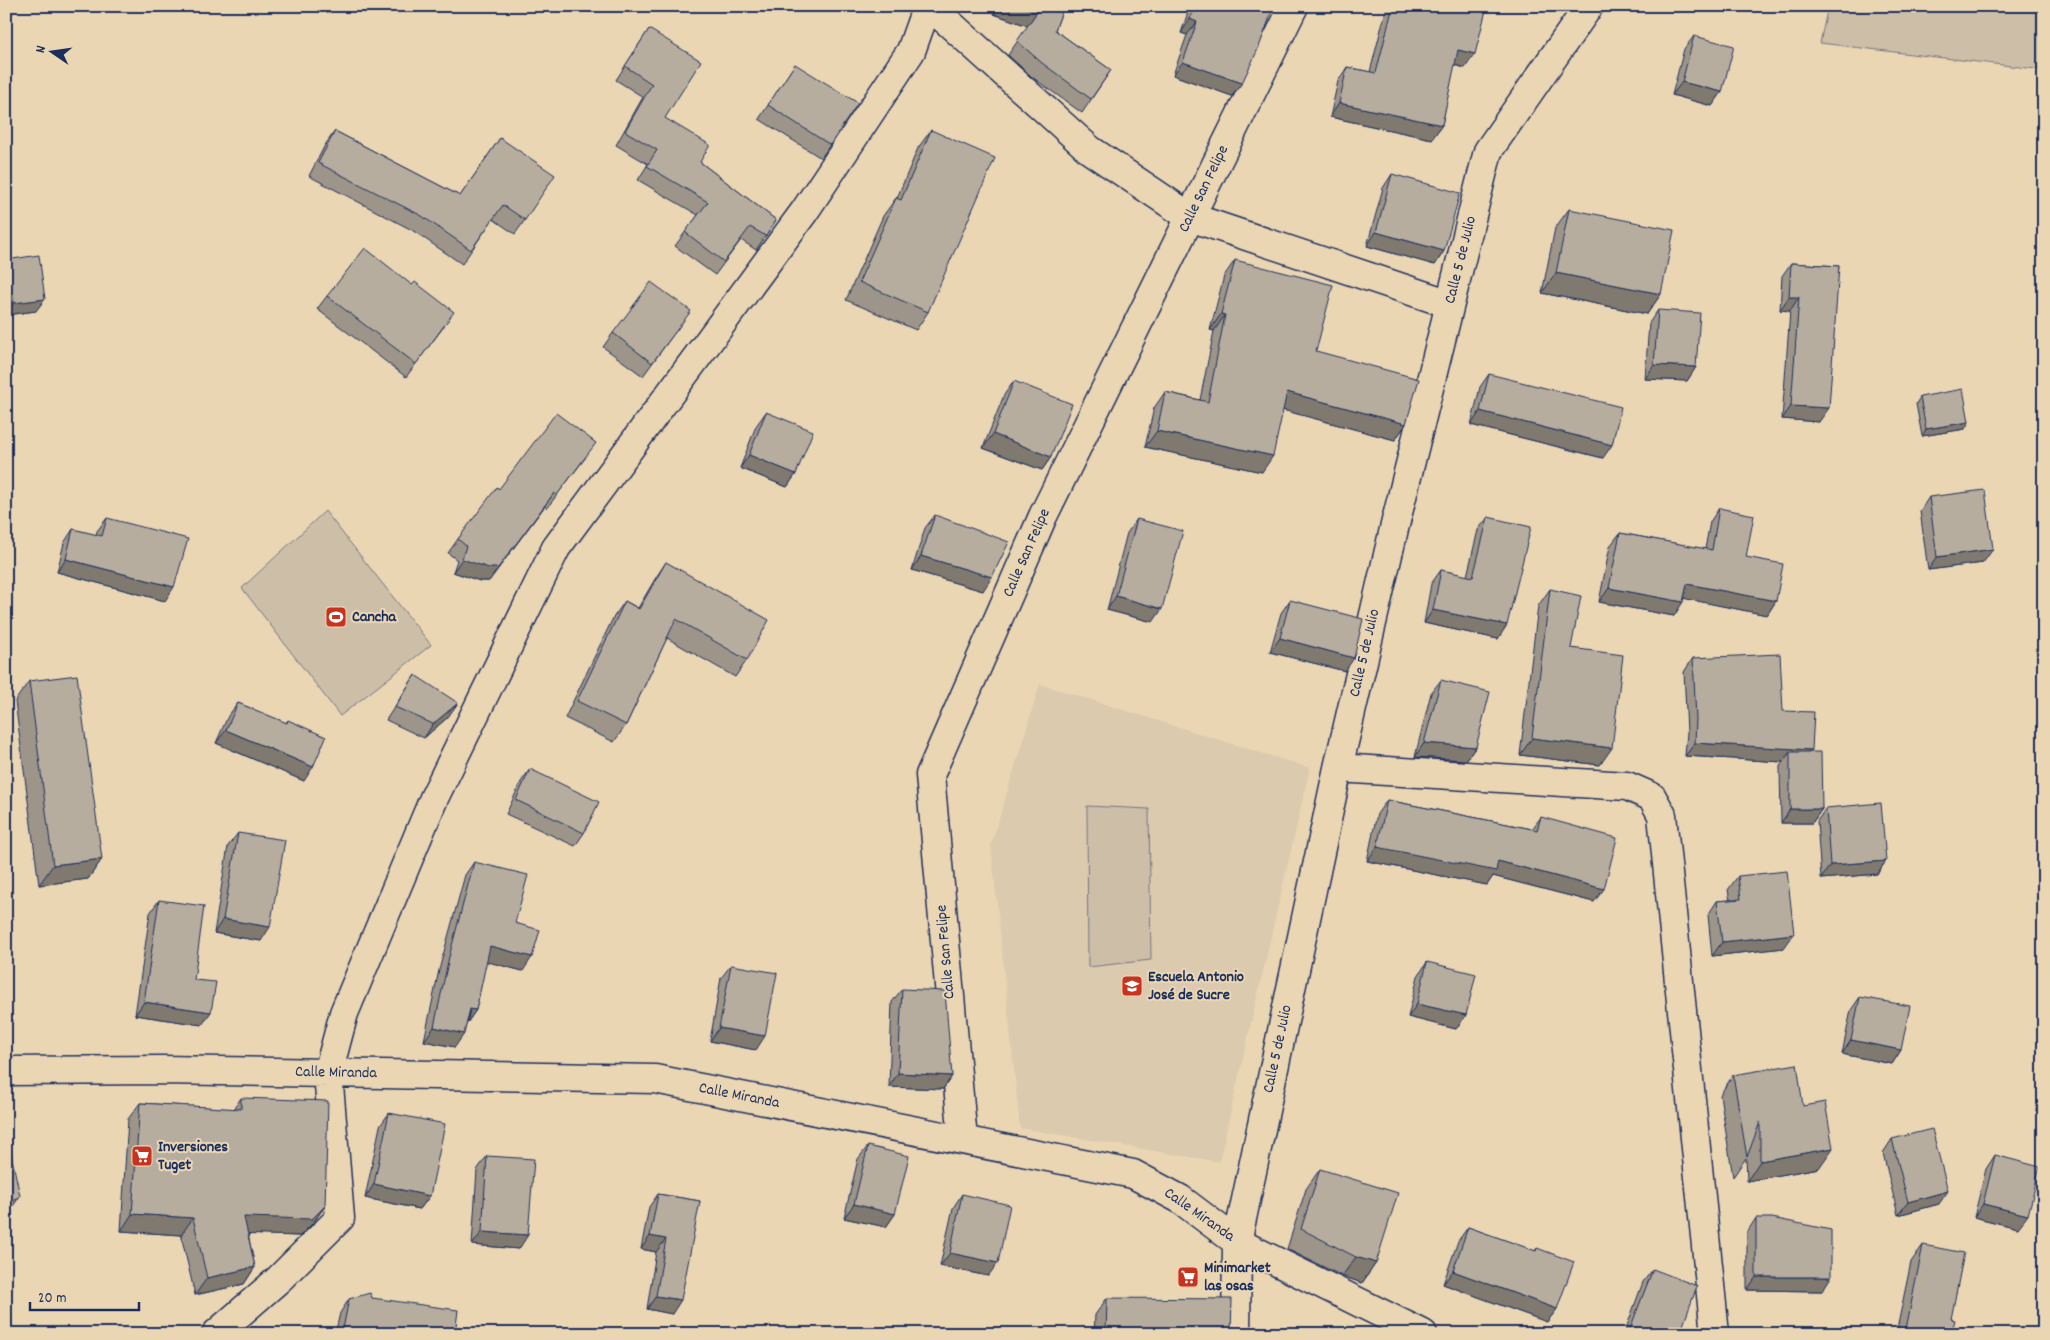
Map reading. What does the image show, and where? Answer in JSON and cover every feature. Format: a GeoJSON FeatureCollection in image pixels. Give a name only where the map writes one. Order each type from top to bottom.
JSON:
{"type":"FeatureCollection","features":[{"type":"Feature","properties":{"kind":"street"},"geometry":{"type":"LineString","coordinates":[[216,1334],[279,1278],[340,1218],[328,1073],[344,1013],[434,798],[556,548],[804,212],[910,51],[929,6],[1090,150],[1190,217],[1450,304]]}},
{"type":"Feature","properties":{"kind":"street","name":"Calle San Felipe"},"geometry":{"type":"LineString","coordinates":[[963,1140],[930,775],[1043,516],[1294,6]]}},
{"type":"Feature","properties":{"kind":"street","name":"Calle 5 de Julio"},"geometry":{"type":"LineString","coordinates":[[1236,1334],[1237,1242],[1338,768],[1394,529],[1488,151],[1589,6]]}},
{"type":"Feature","properties":{"kind":"street"},"geometry":{"type":"LineString","coordinates":[[1338,768],[1627,786],[1652,797],[1662,815],[1715,1334]]}},
{"type":"Feature","properties":{"kind":"street","name":"Calle Miranda"},"geometry":{"type":"LineString","coordinates":[[6,1071],[163,1070],[655,1079],[1133,1174],[1180,1199],[1237,1242],[1423,1334]]}},
{"type":"Feature","properties":{"kind":"shaded area"},"geometry":{"type":"Polygon","coordinates":[[[1828,6],[2044,6],[2044,70],[1820,43],[1828,6]]]}},
{"type":"Feature","properties":{"kind":"shaded area","name":"Cancha"},"geometry":{"type":"Polygon","coordinates":[[[325,511],[431,645],[340,716],[242,588],[325,511]]]}},
{"type":"Feature","properties":{"kind":"shaded area","name":"Escuela Antonio José de Sucre"},"geometry":{"type":"Polygon","coordinates":[[[1040,684],[1310,768],[1219,1162],[1020,1128],[991,845],[1040,684]]]}},
{"type":"Feature","properties":{"kind":"shaded area"},"geometry":{"type":"Polygon","coordinates":[[[1087,806],[1149,809],[1151,960],[1088,967],[1087,806]]]}},
{"type":"Feature","properties":{"kind":"building"},"geometry":{"type":"Polygon","coordinates":[[[1020,6],[1064,6],[1055,30],[1111,70],[1091,99],[1042,63],[1017,41],[1037,12],[1020,6]]]}},
{"type":"Feature","properties":{"kind":"building"},"geometry":{"type":"Polygon","coordinates":[[[1195,6],[1274,6],[1259,47],[1242,83],[1183,62],[1197,22],[1190,19],[1195,6]]]}},
{"type":"Feature","properties":{"kind":"building"},"geometry":{"type":"Polygon","coordinates":[[[1393,6],[1487,6],[1475,54],[1458,50],[1442,125],[1339,103],[1347,67],[1376,73],[1393,6]]]}},
{"type":"Feature","properties":{"kind":"building"},"geometry":{"type":"Polygon","coordinates":[[[649,29],[701,61],[665,118],[710,145],[700,162],[776,220],[766,236],[750,227],[724,262],[685,232],[708,202],[647,166],[657,150],[625,131],[652,84],[625,66],[649,29]]]}},
{"type":"Feature","properties":{"kind":"building"},"geometry":{"type":"Polygon","coordinates":[[[1694,36],[1734,46],[1722,92],[1682,82],[1694,36]]]}},
{"type":"Feature","properties":{"kind":"building"},"geometry":{"type":"Polygon","coordinates":[[[795,64],[858,103],[830,145],[768,105],[795,64]]]}},
{"type":"Feature","properties":{"kind":"building"},"geometry":{"type":"Polygon","coordinates":[[[931,130],[995,158],[928,312],[859,282],[896,198],[901,200],[931,130]]]}},
{"type":"Feature","properties":{"kind":"building"},"geometry":{"type":"Polygon","coordinates":[[[335,131],[460,196],[500,138],[555,175],[525,220],[503,205],[471,250],[422,216],[318,163],[335,131]]]}},
{"type":"Feature","properties":{"kind":"building"},"geometry":{"type":"Polygon","coordinates":[[[1392,174],[1460,193],[1444,251],[1376,232],[1392,174]]]}},
{"type":"Feature","properties":{"kind":"building"},"geometry":{"type":"Polygon","coordinates":[[[1569,209],[1674,230],[1661,294],[1556,273],[1569,209]]]}},
{"type":"Feature","properties":{"kind":"building"},"geometry":{"type":"Polygon","coordinates":[[[365,248],[412,285],[415,282],[454,312],[416,364],[327,296],[365,248]]]}},
{"type":"Feature","properties":{"kind":"building"},"geometry":{"type":"Polygon","coordinates":[[[39,255],[45,299],[14,303],[13,295],[6,296],[6,260],[39,255]]]}},
{"type":"Feature","properties":{"kind":"building"},"geometry":{"type":"Polygon","coordinates":[[[1235,260],[1333,285],[1316,351],[1419,379],[1406,424],[1287,392],[1273,456],[1157,431],[1165,392],[1208,402],[1225,315],[1221,314],[1235,260]]]}},
{"type":"Feature","properties":{"kind":"building"},"geometry":{"type":"Polygon","coordinates":[[[1791,263],[1839,266],[1829,408],[1791,406],[1799,297],[1789,297],[1791,263]]]}},
{"type":"Feature","properties":{"kind":"building"},"geometry":{"type":"Polygon","coordinates":[[[651,282],[691,311],[652,363],[613,333],[651,282]]]}},
{"type":"Feature","properties":{"kind":"building"},"geometry":{"type":"Polygon","coordinates":[[[1658,310],[1700,313],[1696,367],[1654,365],[1658,310]]]}},
{"type":"Feature","properties":{"kind":"building"},"geometry":{"type":"Polygon","coordinates":[[[1489,374],[1621,407],[1612,445],[1480,411],[1489,374]]]}},
{"type":"Feature","properties":{"kind":"building"},"geometry":{"type":"Polygon","coordinates":[[[1014,381],[1072,404],[1051,457],[993,434],[1014,381]]]}},
{"type":"Feature","properties":{"kind":"building"},"geometry":{"type":"Polygon","coordinates":[[[1963,389],[1969,422],[1926,429],[1920,397],[1963,389]]]}},
{"type":"Feature","properties":{"kind":"building"},"geometry":{"type":"Polygon","coordinates":[[[766,412],[813,431],[796,474],[749,455],[766,412]]]}},
{"type":"Feature","properties":{"kind":"building"},"geometry":{"type":"Polygon","coordinates":[[[556,413],[596,443],[557,495],[554,493],[498,568],[489,568],[462,559],[466,546],[458,539],[497,487],[499,489],[556,413]]]}},
{"type":"Feature","properties":{"kind":"building"},"geometry":{"type":"Polygon","coordinates":[[[1985,490],[1993,549],[1937,557],[1929,497],[1985,490]]]}},
{"type":"Feature","properties":{"kind":"building"},"geometry":{"type":"Polygon","coordinates":[[[1719,508],[1754,515],[1746,557],[1783,564],[1776,601],[1687,584],[1683,602],[1609,588],[1620,533],[1712,550],[1719,508]]]}},
{"type":"Feature","properties":{"kind":"building"},"geometry":{"type":"Polygon","coordinates":[[[935,515],[1009,542],[992,577],[921,556],[935,515]]]}},
{"type":"Feature","properties":{"kind":"building"},"geometry":{"type":"Polygon","coordinates":[[[1488,517],[1531,527],[1507,625],[1433,610],[1441,570],[1473,577],[1488,517]]]}},
{"type":"Feature","properties":{"kind":"building"},"geometry":{"type":"Polygon","coordinates":[[[107,518],[188,539],[174,587],[66,559],[73,529],[102,536],[107,518]]]}},
{"type":"Feature","properties":{"kind":"building"},"geometry":{"type":"Polygon","coordinates":[[[1137,519],[1183,531],[1162,609],[1116,596],[1137,519]]]}},
{"type":"Feature","properties":{"kind":"building"},"geometry":{"type":"Polygon","coordinates":[[[666,562],[769,620],[747,660],[676,619],[626,725],[577,701],[625,601],[639,609],[666,562]]]}},
{"type":"Feature","properties":{"kind":"building"},"geometry":{"type":"Polygon","coordinates":[[[1550,589],[1581,596],[1571,648],[1623,655],[1612,748],[1532,738],[1550,589]]]}},
{"type":"Feature","properties":{"kind":"building"},"geometry":{"type":"Polygon","coordinates":[[[1290,600],[1363,619],[1354,658],[1280,638],[1290,600]]]}},
{"type":"Feature","properties":{"kind":"building"},"geometry":{"type":"Polygon","coordinates":[[[1780,654],[1783,711],[1814,712],[1812,750],[1695,743],[1696,719],[1693,658],[1780,654]]]}},
{"type":"Feature","properties":{"kind":"building"},"geometry":{"type":"Polygon","coordinates":[[[77,675],[102,859],[53,865],[29,681],[77,675]]]}},
{"type":"Feature","properties":{"kind":"building"},"geometry":{"type":"Polygon","coordinates":[[[415,675],[458,703],[433,724],[395,707],[415,675]]]}},
{"type":"Feature","properties":{"kind":"building"},"geometry":{"type":"Polygon","coordinates":[[[1441,680],[1490,692],[1476,747],[1424,743],[1441,680]]]}},
{"type":"Feature","properties":{"kind":"building"},"geometry":{"type":"Polygon","coordinates":[[[238,703],[287,723],[288,720],[326,737],[313,767],[226,730],[238,703]]]}},
{"type":"Feature","properties":{"kind":"building"},"geometry":{"type":"Polygon","coordinates":[[[1790,752],[1821,752],[1822,809],[1790,809],[1790,752]]]}},
{"type":"Feature","properties":{"kind":"building"},"geometry":{"type":"Polygon","coordinates":[[[530,769],[599,802],[584,833],[516,800],[530,769]]]}},
{"type":"Feature","properties":{"kind":"building"},"geometry":{"type":"Polygon","coordinates":[[[1387,800],[1537,830],[1541,817],[1617,838],[1604,889],[1498,861],[1496,871],[1377,847],[1387,800]]]}},
{"type":"Feature","properties":{"kind":"building"},"geometry":{"type":"Polygon","coordinates":[[[1881,803],[1886,861],[1830,865],[1826,808],[1881,803]]]}},
{"type":"Feature","properties":{"kind":"building"},"geometry":{"type":"Polygon","coordinates":[[[238,833],[285,840],[270,927],[223,919],[238,833]]]}},
{"type":"Feature","properties":{"kind":"building"},"geometry":{"type":"Polygon","coordinates":[[[474,862],[528,875],[515,923],[540,930],[532,957],[490,946],[476,1010],[470,1009],[464,1034],[434,1027],[449,957],[474,862]]]}},
{"type":"Feature","properties":{"kind":"building"},"geometry":{"type":"Polygon","coordinates":[[[1787,871],[1794,934],[1722,942],[1717,901],[1741,899],[1738,876],[1787,871]]]}},
{"type":"Feature","properties":{"kind":"building"},"geometry":{"type":"Polygon","coordinates":[[[159,900],[204,906],[194,980],[216,982],[211,1012],[144,1002],[159,900]]]}},
{"type":"Feature","properties":{"kind":"building"},"geometry":{"type":"Polygon","coordinates":[[[1427,962],[1476,974],[1466,1015],[1417,1004],[1427,962]]]}},
{"type":"Feature","properties":{"kind":"building"},"geometry":{"type":"Polygon","coordinates":[[[731,965],[777,973],[765,1036],[719,1028],[731,965]]]}},
{"type":"Feature","properties":{"kind":"building"},"geometry":{"type":"Polygon","coordinates":[[[902,989],[945,991],[952,1076],[898,1073],[902,989]]]}},
{"type":"Feature","properties":{"kind":"building"},"geometry":{"type":"Polygon","coordinates":[[[1860,997],[1910,1006],[1901,1050],[1851,1040],[1860,997]]]}},
{"type":"Feature","properties":{"kind":"building"},"geometry":{"type":"Polygon","coordinates":[[[1797,1064],[1803,1106],[1825,1102],[1833,1148],[1760,1161],[1760,1122],[1747,1157],[1733,1075],[1797,1064]]]}},
{"type":"Feature","properties":{"kind":"building"},"geometry":{"type":"Polygon","coordinates":[[[241,1098],[328,1101],[325,1206],[312,1219],[244,1217],[255,1267],[207,1278],[193,1218],[132,1214],[140,1103],[241,1109],[241,1098]]]}},
{"type":"Feature","properties":{"kind":"building"},"geometry":{"type":"Polygon","coordinates":[[[389,1113],[445,1124],[430,1196],[374,1184],[389,1113]]]}},
{"type":"Feature","properties":{"kind":"building"},"geometry":{"type":"Polygon","coordinates":[[[1932,1129],[1948,1191],[1908,1202],[1892,1139],[1932,1129]]]}},
{"type":"Feature","properties":{"kind":"building"},"geometry":{"type":"Polygon","coordinates":[[[6,1144],[9,1144],[20,1196],[6,1204],[6,1144]]]}},
{"type":"Feature","properties":{"kind":"building"},"geometry":{"type":"Polygon","coordinates":[[[868,1146],[909,1156],[895,1214],[854,1204],[868,1146]]]}},
{"type":"Feature","properties":{"kind":"building"},"geometry":{"type":"Polygon","coordinates":[[[1995,1155],[2040,1167],[2028,1215],[1983,1204],[1995,1155]]]}},
{"type":"Feature","properties":{"kind":"building"},"geometry":{"type":"Polygon","coordinates":[[[487,1156],[534,1159],[528,1235],[482,1232],[487,1156]]]}},
{"type":"Feature","properties":{"kind":"building"},"geometry":{"type":"Polygon","coordinates":[[[1320,1169],[1398,1193],[1376,1263],[1356,1257],[1301,1229],[1320,1169]]]}},
{"type":"Feature","properties":{"kind":"building"},"geometry":{"type":"Polygon","coordinates":[[[658,1194],[700,1201],[681,1300],[656,1296],[666,1239],[650,1236],[658,1194]]]}},
{"type":"Feature","properties":{"kind":"building"},"geometry":{"type":"Polygon","coordinates":[[[962,1194],[1010,1205],[998,1263],[950,1253],[962,1194]]]}},
{"type":"Feature","properties":{"kind":"building"},"geometry":{"type":"Polygon","coordinates":[[[1756,1218],[1772,1218],[1831,1230],[1831,1277],[1756,1277],[1756,1218]]]}},
{"type":"Feature","properties":{"kind":"building"},"geometry":{"type":"Polygon","coordinates":[[[1468,1227],[1536,1251],[1537,1248],[1574,1262],[1557,1309],[1453,1271],[1468,1227]]]}},
{"type":"Feature","properties":{"kind":"building"},"geometry":{"type":"Polygon","coordinates":[[[1923,1245],[1964,1253],[1951,1319],[1955,1320],[1951,1334],[1905,1334],[1923,1245]]]}},
{"type":"Feature","properties":{"kind":"building"},"geometry":{"type":"Polygon","coordinates":[[[1653,1269],[1697,1286],[1680,1334],[1628,1334],[1653,1269]]]}},
{"type":"Feature","properties":{"kind":"building"},"geometry":{"type":"Polygon","coordinates":[[[370,1293],[372,1298],[458,1310],[455,1334],[342,1334],[349,1299],[370,1293]]]}},
{"type":"Feature","properties":{"kind":"building"},"geometry":{"type":"Polygon","coordinates":[[[1107,1298],[1232,1299],[1231,1334],[1106,1334],[1107,1298]]]}},
{"type":"Feature","properties":{"kind":"place","name":"Cancha"},"geometry":{"type":"Point","coordinates":[336,617]}},
{"type":"Feature","properties":{"kind":"place","name":"Escuela Antonio José de Sucre"},"geometry":{"type":"Point","coordinates":[1132,986]}},
{"type":"Feature","properties":{"kind":"place","name":"Inversiones Tuget"},"geometry":{"type":"Point","coordinates":[142,1156]}},
{"type":"Feature","properties":{"kind":"place","name":"Minimarket las osas"},"geometry":{"type":"Point","coordinates":[1188,1277]}}]}
